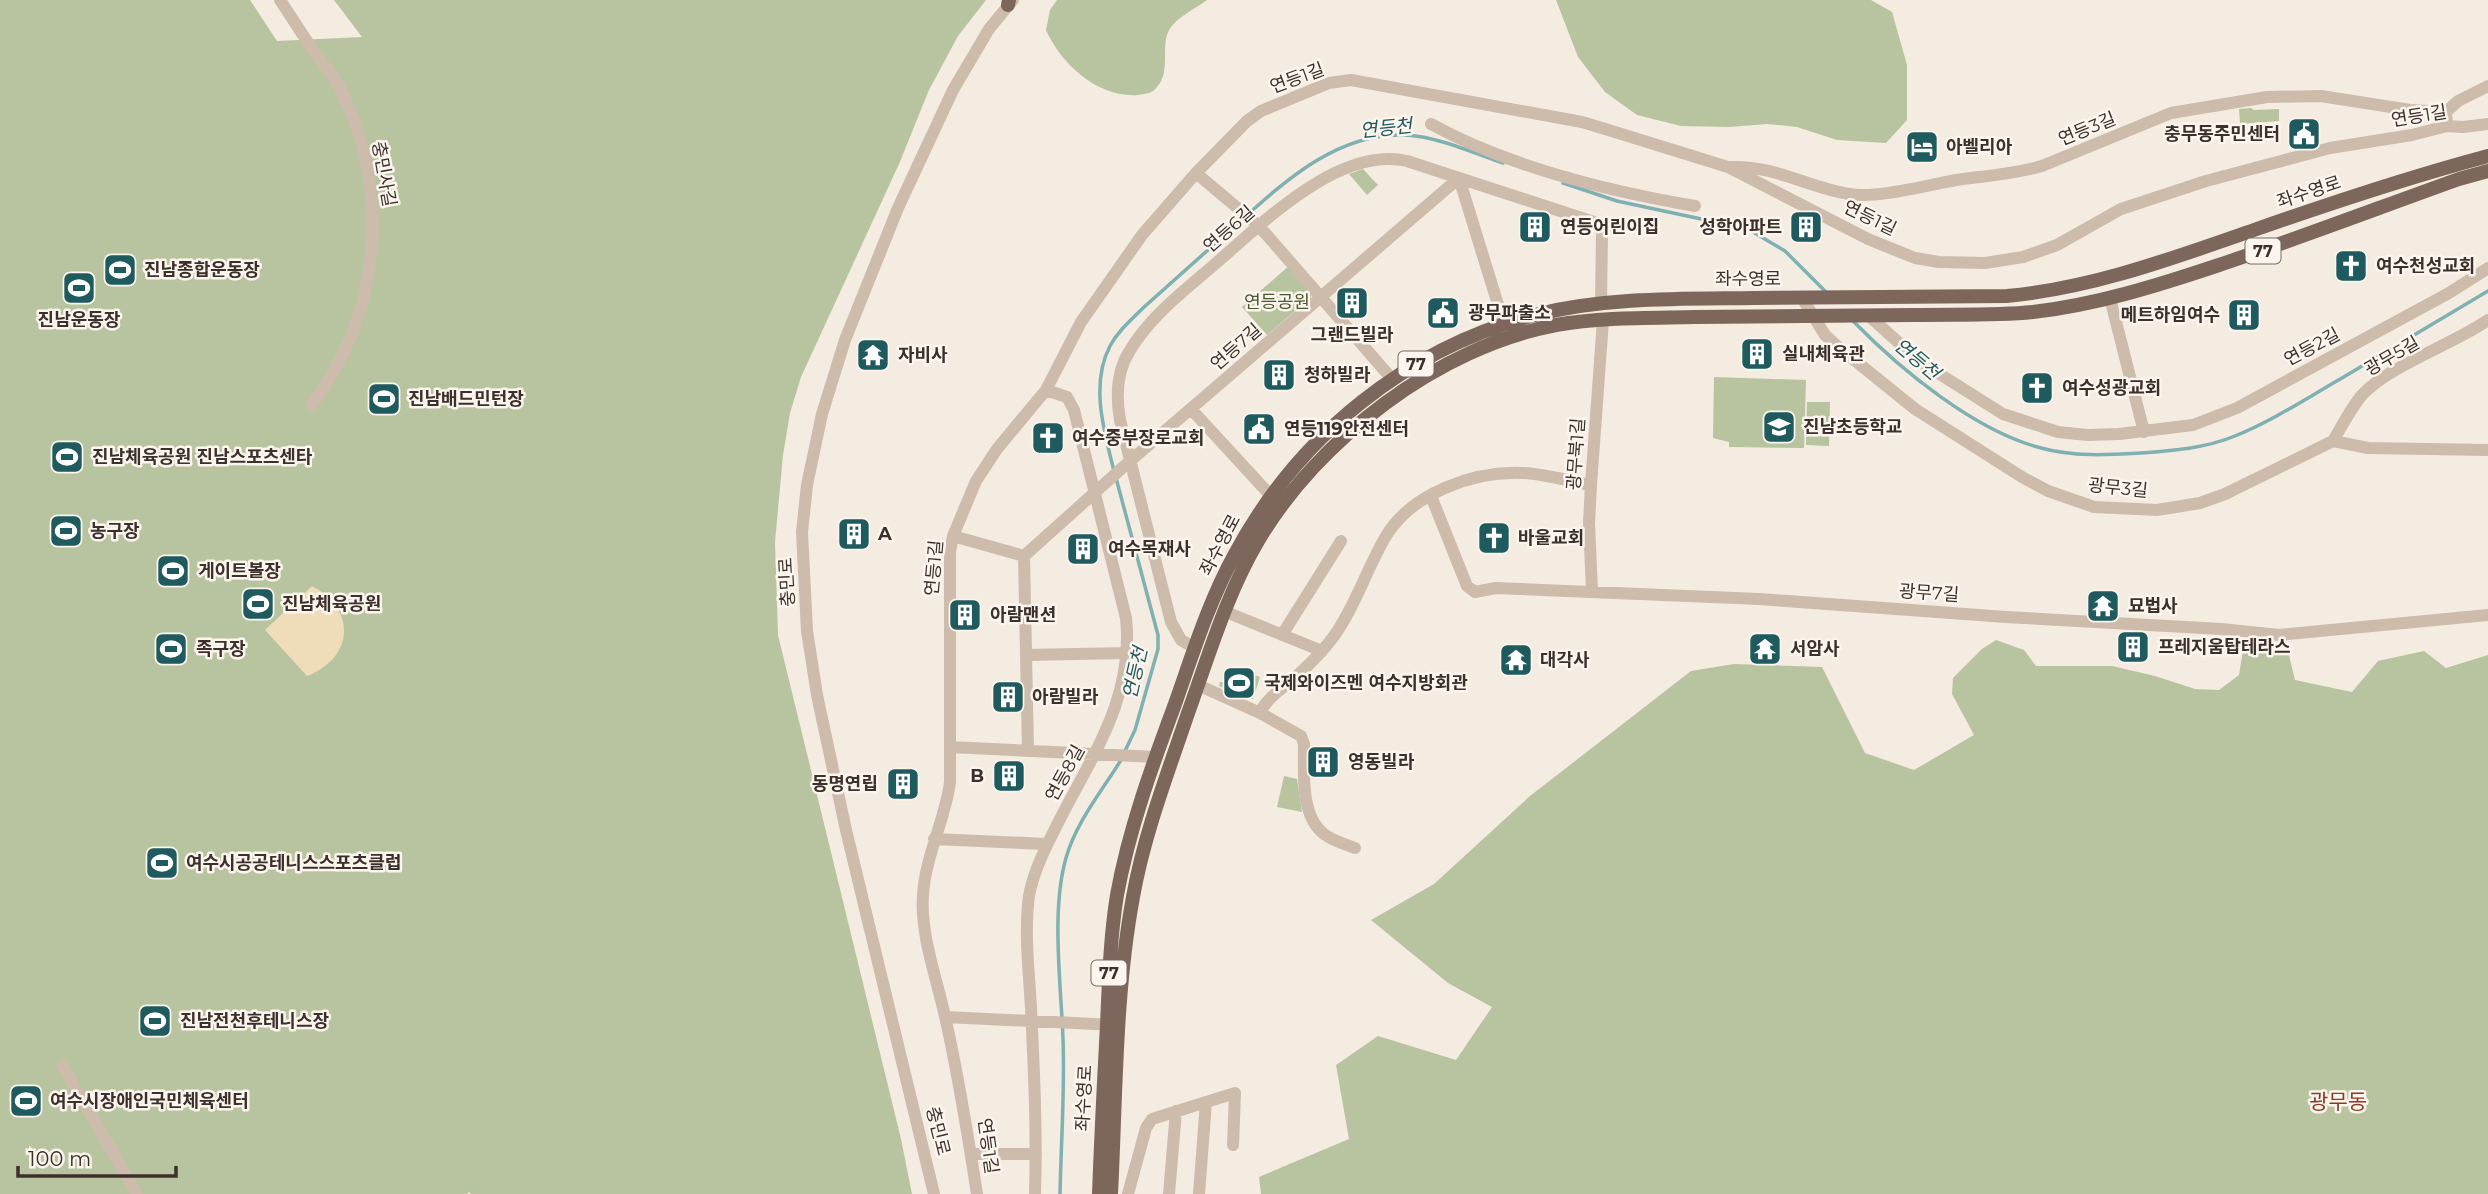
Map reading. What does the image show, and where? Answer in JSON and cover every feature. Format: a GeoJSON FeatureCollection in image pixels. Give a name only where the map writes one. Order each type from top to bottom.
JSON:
{"type":"FeatureCollection","features":[{"type":"Feature","properties":{"kind":"main road","name":"좌수영로"},"geometry":{"type":"LineString","coordinates":[[1111,1194],[1113,1024],[1110,945],[1117,894],[1152,757],[1233,556],[1270,495],[1334,425],[1392,379],[1460,340],[1504,324],[1561,309],[1601,303],[1673,299],[2032,294],[2118,275],[2407,179],[2488,156]]}},
{"type":"Feature","properties":{"kind":"main road","name":"77"},"geometry":{"type":"LineString","coordinates":[[1868,315],[2033,312],[2109,298],[2185,277],[2488,171]]}},
{"type":"Feature","properties":{"kind":"main road"},"geometry":{"type":"LineString","coordinates":[[2303,215],[2310,233]]}},
{"type":"Feature","properties":{"kind":"main road"},"geometry":{"type":"LineString","coordinates":[[2032,294],[2033,312]]}},
{"type":"Feature","properties":{"kind":"main road","name":"좌수영로"},"geometry":{"type":"LineString","coordinates":[[1099,1194],[1113,1024],[1139,870],[1161,790],[1214,641],[1256,544],[1280,509],[1314,468],[1377,411],[1434,372],[1479,348],[1536,329],[1603,320],[1868,315]]}},
{"type":"Feature","properties":{"kind":"main road"},"geometry":{"type":"LineString","coordinates":[[1198,642],[1214,641]]}},
{"type":"Feature","properties":{"kind":"street","name":"충민사길"},"geometry":{"type":"LineString","coordinates":[[280,0],[339,86],[358,131],[374,217],[364,295],[351,340],[331,379],[312,405]]}},
{"type":"Feature","properties":{"kind":"street","name":"충민로"},"geometry":{"type":"LineString","coordinates":[[934,1194],[846,830],[817,695],[807,631],[802,532],[807,485],[820,424],[845,340],[898,208],[953,90],[989,29],[1010,2]]}},
{"type":"Feature","properties":{"kind":"street","name":"연등1길"},"geometry":{"type":"LineString","coordinates":[[977,1194],[962,1091],[923,918],[924,879],[948,794],[948,571],[953,536],[976,481],[997,449],[1046,390],[1081,321],[1142,235],[1196,173],[1247,121],[1261,111],[1313,89],[1346,80],[1582,122],[1728,167],[1868,239],[1903,254],[1928,261],[1985,263],[2040,253],[2121,209],[2206,181],[2330,148],[2428,132],[2447,126],[2488,124]]}},
{"type":"Feature","properties":{"kind":"street"},"geometry":{"type":"LineString","coordinates":[[2447,126],[2446,112],[2458,101],[2488,86]]}},
{"type":"Feature","properties":{"kind":"street","name":"연등3길"},"geometry":{"type":"LineString","coordinates":[[1728,167],[1759,168],[1849,194],[1862,195],[2022,172],[2171,113],[2267,97],[2321,96],[2410,110],[2446,112]]}},
{"type":"Feature","properties":{"kind":"street"},"geometry":{"type":"LineString","coordinates":[[1431,124],[1478,147],[1554,173],[1620,193],[1695,206]]}},
{"type":"Feature","properties":{"kind":"street","name":"연등6길"},"geometry":{"type":"LineString","coordinates":[[1198,642],[1181,640],[1171,622],[1130,461],[1117,397],[1120,373],[1129,352],[1157,315],[1259,226],[1311,187],[1354,166],[1379,159],[1407,161],[1597,223],[1602,233],[1601,303]]}},
{"type":"Feature","properties":{"kind":"street"},"geometry":{"type":"LineString","coordinates":[[1196,173],[1259,226],[1392,379]]}},
{"type":"Feature","properties":{"kind":"street"},"geometry":{"type":"LineString","coordinates":[[1459,178],[1504,324]]}},
{"type":"Feature","properties":{"kind":"street","name":"연등7길"},"geometry":{"type":"LineString","coordinates":[[1094,494],[1459,178]]}},
{"type":"Feature","properties":{"kind":"street","name":"연등2길"},"geometry":{"type":"LineString","coordinates":[[1868,315],[1919,361],[1975,398],[2013,418],[2046,429],[2078,435],[2144,432],[2193,425],[2237,408],[2449,293],[2488,268]]}},
{"type":"Feature","properties":{"kind":"street","name":"광무3길"},"geometry":{"type":"LineString","coordinates":[[1802,298],[1825,335],[1850,359],[1915,410],[2028,481],[2094,507],[2157,510],[2200,503],[2225,494],[2333,441]]}},
{"type":"Feature","properties":{"kind":"street"},"geometry":{"type":"LineString","coordinates":[[2109,298],[2144,432]]}},
{"type":"Feature","properties":{"kind":"street","name":"광무북1길"},"geometry":{"type":"LineString","coordinates":[[1592,591],[1591,485],[1603,320]]}},
{"type":"Feature","properties":{"kind":"street","name":"광무5길"},"geometry":{"type":"LineString","coordinates":[[2333,441],[2358,401],[2371,388],[2401,368],[2488,320]]}},
{"type":"Feature","properties":{"kind":"street","name":"연등8길"},"geometry":{"type":"LineString","coordinates":[[1035,1194],[1028,915],[1032,883],[1068,801],[1096,755],[1118,697],[1127,653],[1126,618],[1072,405],[1063,394],[1046,390]]}},
{"type":"Feature","properties":{"kind":"street"},"geometry":{"type":"LineString","coordinates":[[1191,409],[1270,495]]}},
{"type":"Feature","properties":{"kind":"street"},"geometry":{"type":"LineString","coordinates":[[2333,441],[2368,449],[2487,453]]}},
{"type":"Feature","properties":{"kind":"street"},"geometry":{"type":"LineString","coordinates":[[1260,713],[1264,705],[1322,651],[1341,625],[1386,536],[1412,508],[1431,496],[1469,480],[1517,473],[1591,485]]}},
{"type":"Feature","properties":{"kind":"street"},"geometry":{"type":"LineString","coordinates":[[1028,751],[1024,556],[1094,494]]}},
{"type":"Feature","properties":{"kind":"street","name":"광무7길"},"geometry":{"type":"LineString","coordinates":[[1431,496],[1471,591],[1496,588],[1759,599],[2278,635],[2488,615]]}},
{"type":"Feature","properties":{"kind":"street"},"geometry":{"type":"LineString","coordinates":[[953,536],[1024,556]]}},
{"type":"Feature","properties":{"kind":"street"},"geometry":{"type":"LineString","coordinates":[[1282,635],[1341,541]]}},
{"type":"Feature","properties":{"kind":"street"},"geometry":{"type":"LineString","coordinates":[[1226,612],[1322,651]]}},
{"type":"Feature","properties":{"kind":"street"},"geometry":{"type":"LineString","coordinates":[[1026,655],[1127,653]]}},
{"type":"Feature","properties":{"kind":"street"},"geometry":{"type":"LineString","coordinates":[[1198,685],[1260,713],[1303,738],[1306,793],[1312,818],[1324,834],[1355,848]]}},
{"type":"Feature","properties":{"kind":"street"},"geometry":{"type":"LineString","coordinates":[[950,747],[1152,757]]}},
{"type":"Feature","properties":{"kind":"street"},"geometry":{"type":"LineString","coordinates":[[934,839],[1047,845]]}},
{"type":"Feature","properties":{"kind":"street"},"geometry":{"type":"LineString","coordinates":[[946,1017],[1113,1024]]}},
{"type":"Feature","properties":{"kind":"street"},"geometry":{"type":"LineString","coordinates":[[62,1065],[137,1194]]}},
{"type":"Feature","properties":{"kind":"street"},"geometry":{"type":"LineString","coordinates":[[1128,1194],[1149,1122],[1235,1093],[1233,1145]]}},
{"type":"Feature","properties":{"kind":"street"},"geometry":{"type":"LineString","coordinates":[[1199,1194],[1206,1101]]}},
{"type":"Feature","properties":{"kind":"street"},"geometry":{"type":"LineString","coordinates":[[1169,1194],[1176,1111]]}},
{"type":"Feature","properties":{"kind":"street"},"geometry":{"type":"LineString","coordinates":[[971,1154],[1036,1154]]}},
{"type":"Feature","properties":{"kind":"green space"},"geometry":{"type":"Polygon","coordinates":[[[0,0],[250,0],[277,41],[362,37],[334,0],[986,0],[958,36],[929,90],[899,164],[801,377],[790,413],[783,455],[775,542],[778,635],[901,1139],[912,1194],[0,1194],[0,0]]]}},
{"type":"Feature","properties":{"kind":"green space"},"geometry":{"type":"Polygon","coordinates":[[[1057,0],[1207,0],[1179,19],[1170,29],[1161,81],[1153,91],[1138,95],[1109,91],[1095,85],[1061,55],[1046,30],[1050,10],[1057,0]]]}},
{"type":"Feature","properties":{"kind":"green space"},"geometry":{"type":"Polygon","coordinates":[[[1556,0],[1871,0],[1892,12],[1907,65],[1907,120],[1886,143],[1837,140],[1797,127],[1767,124],[1729,127],[1681,126],[1637,115],[1605,92],[1578,57],[1556,0]]]}},
{"type":"Feature","properties":{"kind":"green space"},"geometry":{"type":"Polygon","coordinates":[[[2239,109],[2279,109],[2279,121],[2240,124],[2239,109]]]}},
{"type":"Feature","properties":{"kind":"green space"},"geometry":{"type":"Polygon","coordinates":[[[1363,169],[1378,185],[1367,195],[1349,174],[1363,169]]]}},
{"type":"Feature","properties":{"kind":"green space","name":"연등공원"},"geometry":{"type":"Polygon","coordinates":[[[1290,265],[1311,290],[1311,297],[1267,335],[1242,307],[1290,265]]]}},
{"type":"Feature","properties":{"kind":"green space"},"geometry":{"type":"Polygon","coordinates":[[[1714,377],[1806,380],[1804,448],[1729,447],[1729,442],[1713,438],[1714,377]]]}},
{"type":"Feature","properties":{"kind":"green space"},"geometry":{"type":"Polygon","coordinates":[[[1807,402],[1830,402],[1829,446],[1806,445],[1807,402]]]}},
{"type":"Feature","properties":{"kind":"green space"},"geometry":{"type":"Polygon","coordinates":[[[1996,640],[2024,650],[2036,666],[2112,666],[2195,689],[2219,690],[2239,675],[2244,644],[2286,643],[2295,680],[2352,692],[2378,661],[2424,651],[2446,668],[2488,655],[2488,1194],[1261,1194],[1259,1177],[1349,1139],[1336,1065],[1378,1036],[1456,1060],[1492,1007],[1448,983],[1371,920],[1434,884],[1530,796],[1691,671],[1734,664],[1822,667],[1865,753],[1914,770],[1974,735],[1952,694],[1953,678],[1982,649],[1996,640]]]}},
{"type":"Feature","properties":{"kind":"green space","name":"국제와이즈멘 여수지방회관"},"geometry":{"type":"Polygon","coordinates":[[[1231,667],[1260,677],[1253,699],[1219,686],[1220,682],[1226,682],[1231,667]]]}},
{"type":"Feature","properties":{"kind":"green space"},"geometry":{"type":"Polygon","coordinates":[[[1284,776],[1297,779],[1302,812],[1277,807],[1284,776]]]}},
{"type":"Feature","properties":{"kind":"sand"},"geometry":{"type":"Polygon","coordinates":[[[312,586],[337,607],[344,632],[334,657],[323,668],[307,676],[265,630],[312,586]]]}},
{"type":"Feature","properties":{"kind":"waterway","name":"연등천"},"geometry":{"type":"LineString","coordinates":[[1114,471],[1103,424],[1100,392],[1104,361],[1110,346],[1143,308],[1286,182],[1330,153],[1353,143],[1378,137],[1405,135],[1429,138],[1503,163]]}},
{"type":"Feature","properties":{"kind":"waterway","name":"연등천"},"geometry":{"type":"LineString","coordinates":[[1563,183],[1617,201],[1748,229],[1785,251],[1827,293]]}},
{"type":"Feature","properties":{"kind":"waterway","name":"연등천"},"geometry":{"type":"LineString","coordinates":[[1854,322],[1894,360],[1940,397],[1991,428],[2016,440],[2053,451],[2091,455],[2128,454],[2201,446],[2249,430],[2488,291]]}},
{"type":"Feature","properties":{"kind":"waterway","name":"연등천"},"geometry":{"type":"LineString","coordinates":[[1116,478],[1158,635],[1158,649],[1135,730],[1124,753]]}},
{"type":"Feature","properties":{"kind":"waterway","name":"연등천"},"geometry":{"type":"LineString","coordinates":[[1060,1194],[1063,1058],[1058,924],[1061,878],[1076,832],[1121,760]]}},
{"type":"Feature","properties":{"kind":"place","name":"충무동주민센터"},"geometry":{"type":"Point","coordinates":[2304,134]}},
{"type":"Feature","properties":{"kind":"place","name":"아벨리아"},"geometry":{"type":"Point","coordinates":[1922,147]}},
{"type":"Feature","properties":{"kind":"place","name":"연등어린이집"},"geometry":{"type":"Point","coordinates":[1535,227]}},
{"type":"Feature","properties":{"kind":"place","name":"성학아파트"},"geometry":{"type":"Point","coordinates":[1806,227]}},
{"type":"Feature","properties":{"kind":"place","name":"여수천성교회"},"geometry":{"type":"Point","coordinates":[2351,266]}},
{"type":"Feature","properties":{"kind":"place","name":"진남종합운동장"},"geometry":{"type":"Point","coordinates":[120,270]}},
{"type":"Feature","properties":{"kind":"place","name":"진남운동장"},"geometry":{"type":"Point","coordinates":[79,288]}},
{"type":"Feature","properties":{"kind":"place","name":"그랜드빌라"},"geometry":{"type":"Point","coordinates":[1352,303]}},
{"type":"Feature","properties":{"kind":"place","name":"광무파출소"},"geometry":{"type":"Point","coordinates":[1443,313]}},
{"type":"Feature","properties":{"kind":"place","name":"메트하임여수"},"geometry":{"type":"Point","coordinates":[2244,315]}},
{"type":"Feature","properties":{"kind":"place","name":"실내체육관"},"geometry":{"type":"Point","coordinates":[1757,354]}},
{"type":"Feature","properties":{"kind":"place","name":"자비사"},"geometry":{"type":"Point","coordinates":[873,355]}},
{"type":"Feature","properties":{"kind":"place","name":"청하빌라"},"geometry":{"type":"Point","coordinates":[1279,375]}},
{"type":"Feature","properties":{"kind":"place","name":"여수성광교회"},"geometry":{"type":"Point","coordinates":[2037,388]}},
{"type":"Feature","properties":{"kind":"place","name":"진남배드민턴장"},"geometry":{"type":"Point","coordinates":[384,399]}},
{"type":"Feature","properties":{"kind":"place","name":"진남초등학교"},"geometry":{"type":"Point","coordinates":[1779,427]}},
{"type":"Feature","properties":{"kind":"place","name":"연등119안전센터"},"geometry":{"type":"Point","coordinates":[1259,429]}},
{"type":"Feature","properties":{"kind":"place","name":"여수중부장로교회"},"geometry":{"type":"Point","coordinates":[1048,438]}},
{"type":"Feature","properties":{"kind":"place","name":"진남체육공원 진남스포츠센타"},"geometry":{"type":"Point","coordinates":[67,457]}},
{"type":"Feature","properties":{"kind":"place","name":"농구장"},"geometry":{"type":"Point","coordinates":[66,531]}},
{"type":"Feature","properties":{"kind":"place","name":"A"},"geometry":{"type":"Point","coordinates":[854,534]}},
{"type":"Feature","properties":{"kind":"place","name":"바울교회"},"geometry":{"type":"Point","coordinates":[1494,538]}},
{"type":"Feature","properties":{"kind":"place","name":"여수목재사"},"geometry":{"type":"Point","coordinates":[1083,549]}},
{"type":"Feature","properties":{"kind":"place","name":"게이트볼장"},"geometry":{"type":"Point","coordinates":[173,571]}},
{"type":"Feature","properties":{"kind":"place","name":"진남체육공원"},"geometry":{"type":"Point","coordinates":[258,604]}},
{"type":"Feature","properties":{"kind":"place","name":"묘법사"},"geometry":{"type":"Point","coordinates":[2103,606]}},
{"type":"Feature","properties":{"kind":"place","name":"아람맨션"},"geometry":{"type":"Point","coordinates":[965,615]}},
{"type":"Feature","properties":{"kind":"place","name":"프레지움탑테라스"},"geometry":{"type":"Point","coordinates":[2133,647]}},
{"type":"Feature","properties":{"kind":"place","name":"족구장"},"geometry":{"type":"Point","coordinates":[171,649]}},
{"type":"Feature","properties":{"kind":"place","name":"서암사"},"geometry":{"type":"Point","coordinates":[1765,649]}},
{"type":"Feature","properties":{"kind":"place","name":"대각사"},"geometry":{"type":"Point","coordinates":[1516,660]}},
{"type":"Feature","properties":{"kind":"place","name":"국제와이즈멘 여수지방회관"},"geometry":{"type":"Point","coordinates":[1239,683]}},
{"type":"Feature","properties":{"kind":"place","name":"아람빌라"},"geometry":{"type":"Point","coordinates":[1008,697]}},
{"type":"Feature","properties":{"kind":"place","name":"영동빌라"},"geometry":{"type":"Point","coordinates":[1323,762]}},
{"type":"Feature","properties":{"kind":"place","name":"B"},"geometry":{"type":"Point","coordinates":[1009,776]}},
{"type":"Feature","properties":{"kind":"place","name":"동명연립"},"geometry":{"type":"Point","coordinates":[903,784]}},
{"type":"Feature","properties":{"kind":"place","name":"여수시공공테니스스포츠클럽"},"geometry":{"type":"Point","coordinates":[162,863]}},
{"type":"Feature","properties":{"kind":"place","name":"진남전천후테니스장"},"geometry":{"type":"Point","coordinates":[155,1021]}},
{"type":"Feature","properties":{"kind":"place","name":"여수시장애인국민체육센터"},"geometry":{"type":"Point","coordinates":[26,1101]}},
{"type":"Feature","properties":{"kind":"district","name":"광무동"},"geometry":{"type":"Point","coordinates":[2338,1101]}}]}
